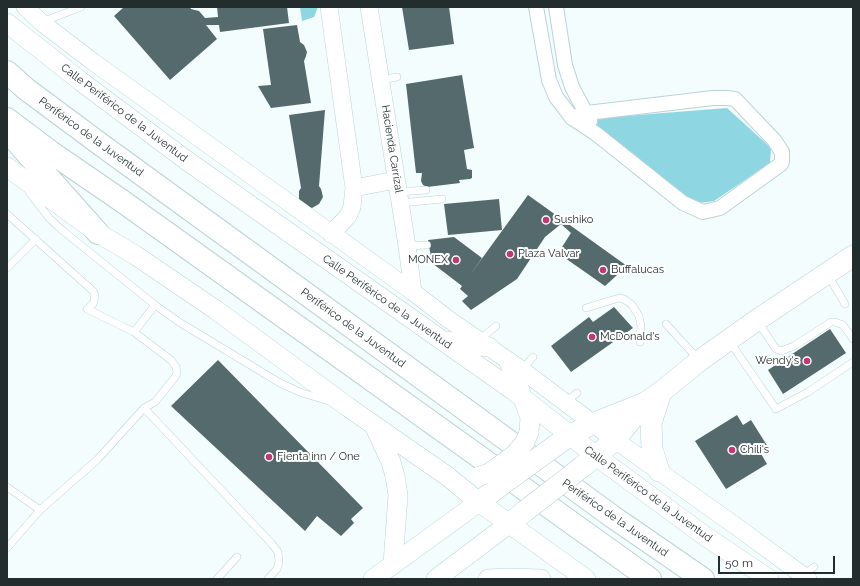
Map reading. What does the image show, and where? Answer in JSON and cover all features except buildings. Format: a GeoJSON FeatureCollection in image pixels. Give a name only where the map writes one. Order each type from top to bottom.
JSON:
{"type":"FeatureCollection","features":[{"type":"Feature","properties":{"kind":"highway","name":"Periférico de la Juventud"},"geometry":{"type":"LineString","coordinates":[[7,72],[26,90],[100,144],[607,512],[702,579]]}},
{"type":"Feature","properties":{"kind":"highway"},"geometry":{"type":"LineString","coordinates":[[7,119],[52,153],[650,579]]}},
{"type":"Feature","properties":{"kind":"highway"},"geometry":{"type":"LineString","coordinates":[[7,131],[98,233]]}},
{"type":"Feature","properties":{"kind":"main road","name":"Calle Periférico de la Juventud"},"geometry":{"type":"LineString","coordinates":[[7,22],[83,83],[186,160],[522,397],[562,441],[589,462],[769,579]]}},
{"type":"Feature","properties":{"kind":"main road"},"geometry":{"type":"LineString","coordinates":[[11,170],[98,233],[135,255],[216,310],[348,407],[447,476],[479,502],[517,517],[586,579]]}},
{"type":"Feature","properties":{"kind":"main road"},"geometry":{"type":"LineString","coordinates":[[443,576],[589,462],[615,440],[653,398],[699,361],[757,320],[853,256]]}},
{"type":"Feature","properties":{"kind":"main road"},"geometry":{"type":"LineString","coordinates":[[441,340],[484,344]]}},
{"type":"Feature","properties":{"kind":"main road"},"geometry":{"type":"LineString","coordinates":[[447,476],[470,478],[480,476],[494,470],[515,454],[525,442],[530,432],[530,417],[522,397],[516,366]]}},
{"type":"Feature","properties":{"kind":"main road"},"geometry":{"type":"LineString","coordinates":[[373,579],[562,441],[592,424],[653,398]]}},
{"type":"Feature","properties":{"kind":"main road"},"geometry":{"type":"LineString","coordinates":[[653,398],[651,423],[652,449],[659,471]]}},
{"type":"Feature","properties":{"kind":"main road"},"geometry":{"type":"LineString","coordinates":[[373,424],[391,462],[398,495],[393,564]]}},
{"type":"Feature","properties":{"kind":"main road"},"geometry":{"type":"LineString","coordinates":[[488,579],[541,579]]}},
{"type":"Feature","properties":{"kind":"street"},"geometry":{"type":"LineString","coordinates":[[25,7],[98,66],[413,292],[448,319],[516,366],[571,398],[592,424],[808,574]]}},
{"type":"Feature","properties":{"kind":"street"},"geometry":{"type":"LineString","coordinates":[[329,7],[354,188],[352,207],[348,216],[331,234]]}},
{"type":"Feature","properties":{"kind":"street","name":"Hacienda Carrizal"},"geometry":{"type":"LineString","coordinates":[[369,7],[389,79],[398,192],[413,292]]}},
{"type":"Feature","properties":{"kind":"street"},"geometry":{"type":"LineString","coordinates":[[536,7],[549,80],[556,97],[572,118],[595,132],[683,203],[703,212],[720,208],[782,164],[783,157],[781,149],[735,99],[713,98],[587,113],[572,118]]}},
{"type":"Feature","properties":{"kind":"street"},"geometry":{"type":"LineString","coordinates":[[556,7],[565,65],[572,87],[587,113],[595,132]]}},
{"type":"Feature","properties":{"kind":"street"},"geometry":{"type":"LineString","coordinates":[[354,188],[398,192]]}},
{"type":"Feature","properties":{"kind":"lane"},"geometry":{"type":"LineString","coordinates":[[42,22],[81,7]]}},
{"type":"Feature","properties":{"kind":"lane"},"geometry":{"type":"LineString","coordinates":[[11,170],[50,219],[62,230],[155,305],[179,322],[280,383],[302,393],[348,407]]}},
{"type":"Feature","properties":{"kind":"lane"},"geometry":{"type":"LineString","coordinates":[[398,192],[426,190]]}},
{"type":"Feature","properties":{"kind":"lane"},"geometry":{"type":"LineString","coordinates":[[398,192],[442,199]]}},
{"type":"Feature","properties":{"kind":"lane"},"geometry":{"type":"LineString","coordinates":[[7,214],[93,291],[95,295],[93,304],[87,309],[134,332],[171,360],[174,363],[177,372],[176,376],[155,402],[144,408],[97,460],[40,510],[7,548]]}},
{"type":"Feature","properties":{"kind":"lane"},"geometry":{"type":"LineString","coordinates":[[7,268],[36,239]]}},
{"type":"Feature","properties":{"kind":"lane"},"geometry":{"type":"LineString","coordinates":[[407,246],[427,245]]}},
{"type":"Feature","properties":{"kind":"lane"},"geometry":{"type":"LineString","coordinates":[[827,273],[845,304]]}},
{"type":"Feature","properties":{"kind":"lane"},"geometry":{"type":"LineString","coordinates":[[586,308],[619,298],[624,299],[632,305],[639,316],[641,326],[640,342]]}},
{"type":"Feature","properties":{"kind":"lane"},"geometry":{"type":"LineString","coordinates":[[134,332],[155,305]]}},
{"type":"Feature","properties":{"kind":"lane"},"geometry":{"type":"LineString","coordinates":[[757,320],[771,343],[776,349],[781,351],[794,346],[831,322],[843,325],[853,339]]}},
{"type":"Feature","properties":{"kind":"lane"},"geometry":{"type":"LineString","coordinates":[[666,324],[699,361]]}},
{"type":"Feature","properties":{"kind":"lane"},"geometry":{"type":"LineString","coordinates":[[484,344],[496,326]]}},
{"type":"Feature","properties":{"kind":"lane"},"geometry":{"type":"LineString","coordinates":[[728,340],[776,409],[808,392],[853,362]]}},
{"type":"Feature","properties":{"kind":"lane"},"geometry":{"type":"LineString","coordinates":[[516,366],[533,357]]}},
{"type":"Feature","properties":{"kind":"lane"},"geometry":{"type":"LineString","coordinates":[[144,408],[278,552],[279,562],[277,569],[268,579]]}},
{"type":"Feature","properties":{"kind":"lane"},"geometry":{"type":"LineString","coordinates":[[7,488],[40,510]]}},
{"type":"Feature","properties":{"kind":"lane"},"geometry":{"type":"LineString","coordinates":[[217,579],[237,557]]}},
{"type":"Feature","properties":{"kind":"shaded area"},"geometry":{"type":"Polygon","coordinates":[[[300,7],[318,7],[314,17],[302,21],[300,7]]]}},
{"type":"Feature","properties":{"kind":"shaded area"},"geometry":{"type":"Polygon","coordinates":[[[727,108],[771,148],[770,163],[714,201],[692,204],[588,119],[727,108]]]}},
{"type":"Feature","properties":{"kind":"place","name":"Sushiko"},"geometry":{"type":"Point","coordinates":[546,220]}},
{"type":"Feature","properties":{"kind":"place","name":"Plaza Valvar"},"geometry":{"type":"Point","coordinates":[510,254]}},
{"type":"Feature","properties":{"kind":"place","name":"MONEX"},"geometry":{"type":"Point","coordinates":[456,260]}},
{"type":"Feature","properties":{"kind":"place","name":"Buffalucas"},"geometry":{"type":"Point","coordinates":[603,270]}},
{"type":"Feature","properties":{"kind":"place","name":"McDonald's"},"geometry":{"type":"Point","coordinates":[592,337]}},
{"type":"Feature","properties":{"kind":"place","name":"Wendy's"},"geometry":{"type":"Point","coordinates":[807,361]}},
{"type":"Feature","properties":{"kind":"place","name":"Chili's"},"geometry":{"type":"Point","coordinates":[732,450]}},
{"type":"Feature","properties":{"kind":"place","name":"Fienta inn / One"},"geometry":{"type":"Point","coordinates":[269,457]}}]}
